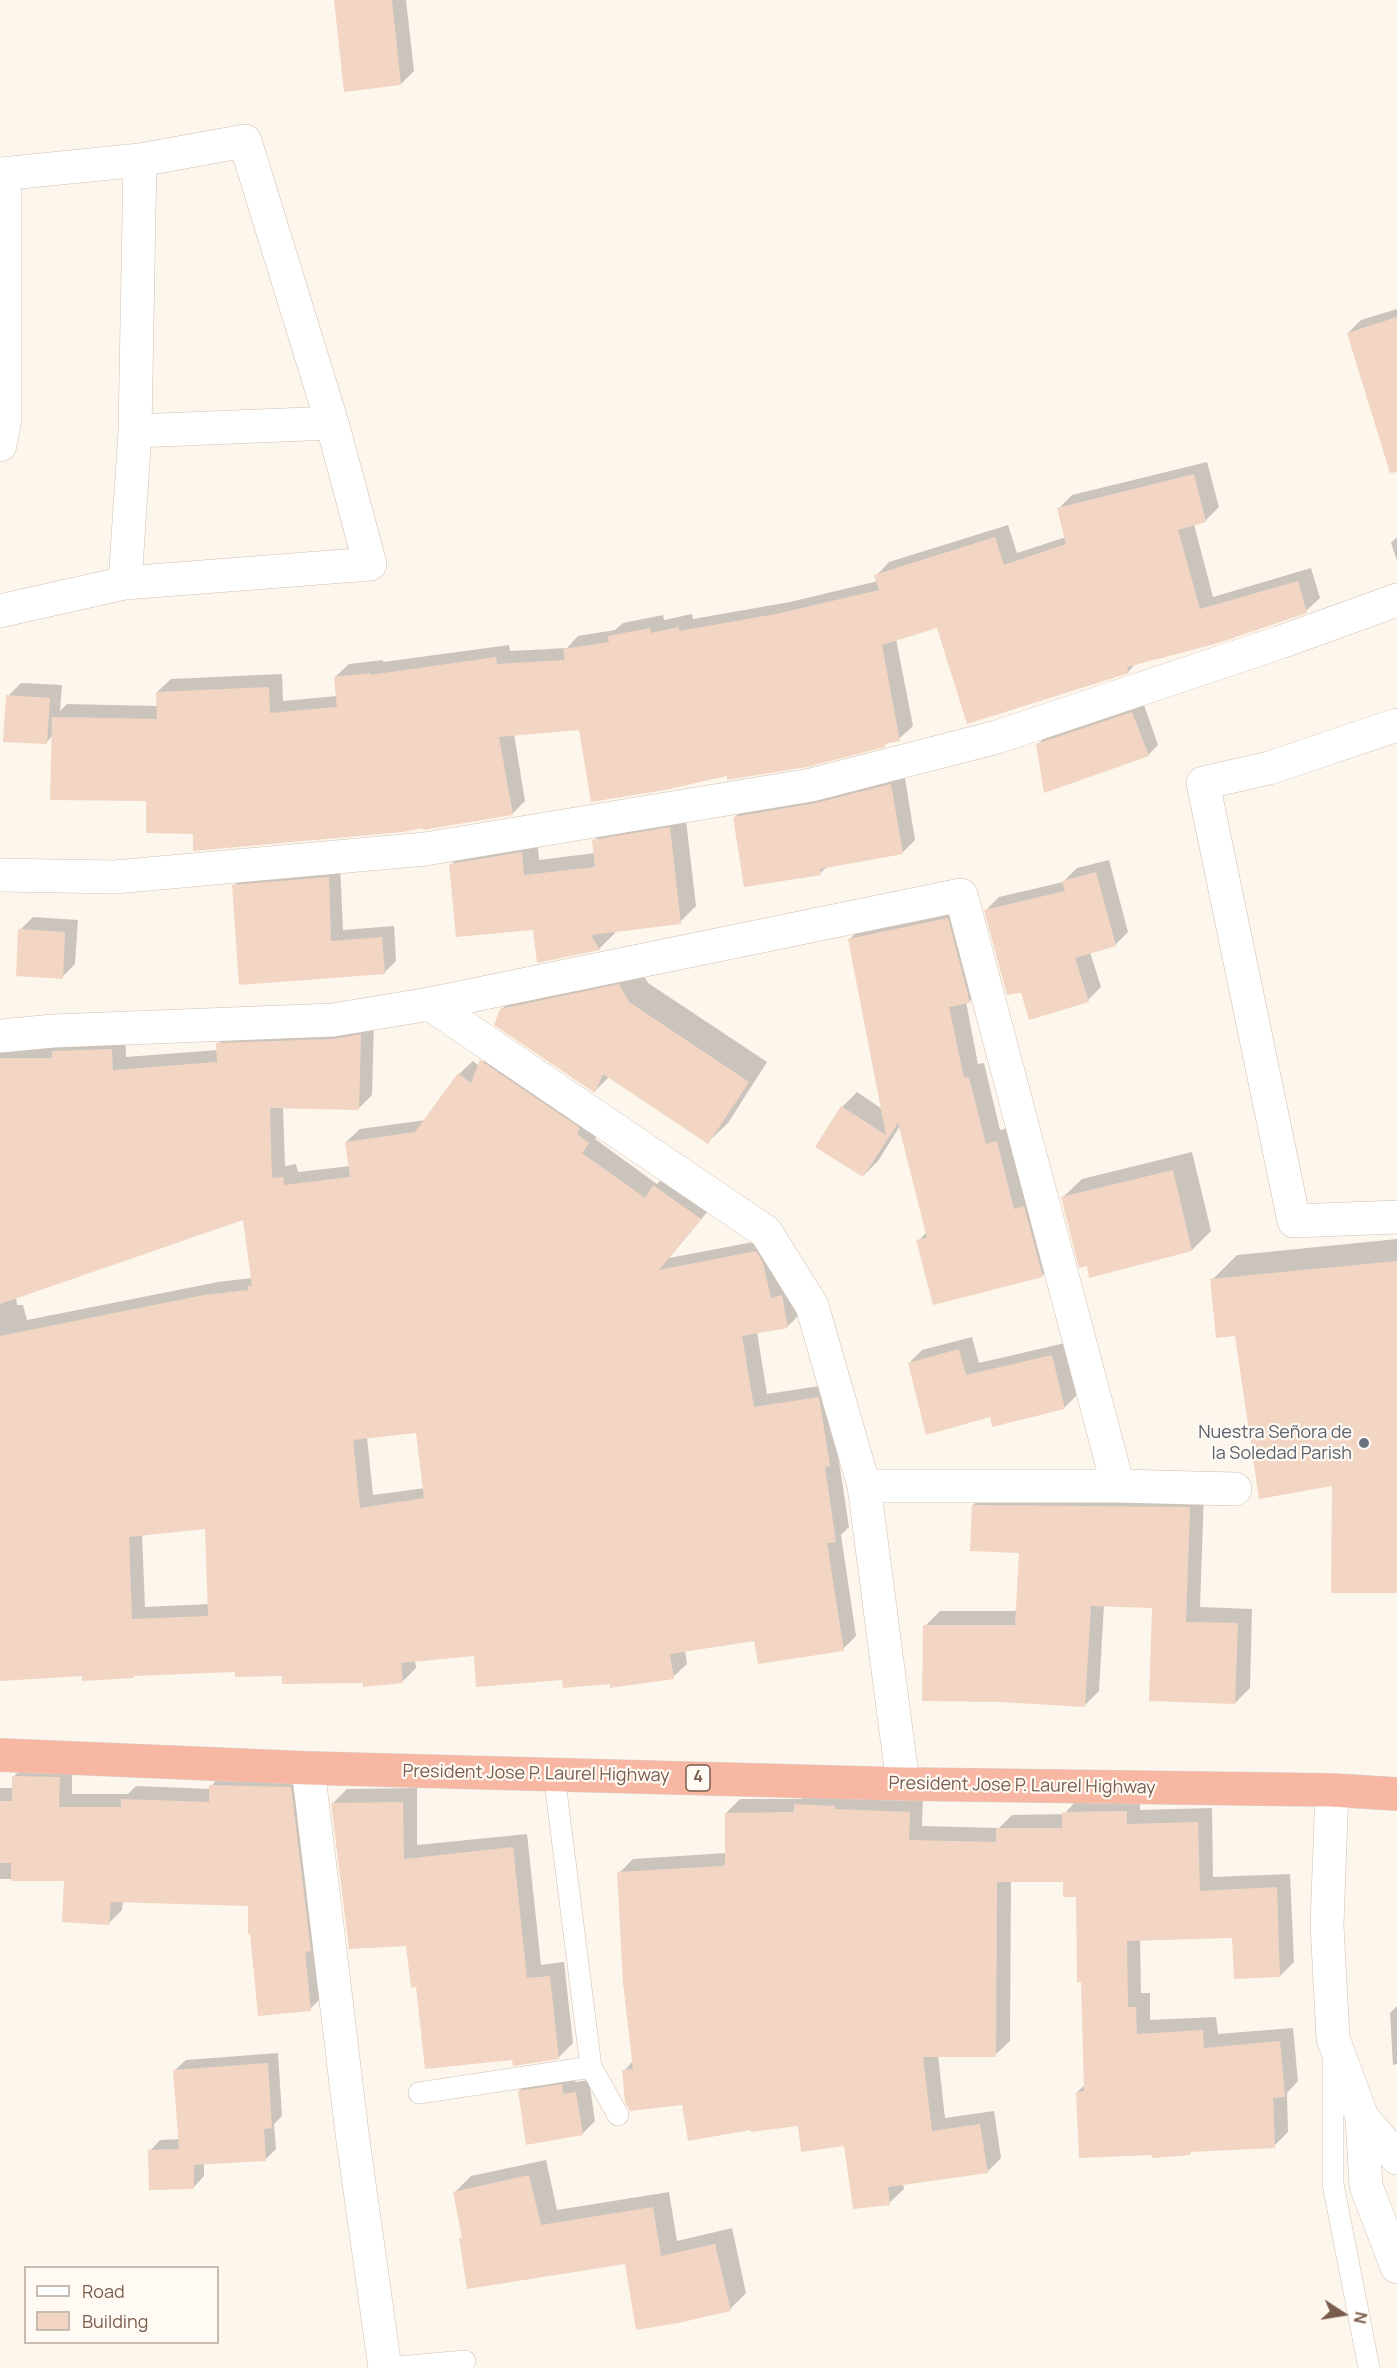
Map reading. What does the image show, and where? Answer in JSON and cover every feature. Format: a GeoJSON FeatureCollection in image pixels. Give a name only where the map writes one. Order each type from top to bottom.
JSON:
{"type":"FeatureCollection","features":[{"type":"Feature","properties":{"kind":"highway","name":"President Jose P. Laurel Highway"},"geometry":{"type":"LineString","coordinates":[[0,1755],[308,1768],[903,1784],[1332,1790],[1397,1794]]}},
{"type":"Feature","properties":{"kind":"street"},"geometry":{"type":"LineString","coordinates":[[0,445],[5,418],[2,174],[140,160],[245,141],[332,423],[370,564],[125,583],[0,611]]}},
{"type":"Feature","properties":{"kind":"street"},"geometry":{"type":"LineString","coordinates":[[125,583],[135,431],[140,160]]}},
{"type":"Feature","properties":{"kind":"street"},"geometry":{"type":"LineString","coordinates":[[135,431],[332,423]]}},
{"type":"Feature","properties":{"kind":"street"},"geometry":{"type":"LineString","coordinates":[[0,875],[115,877],[425,849],[811,785],[997,737],[1397,600]]}},
{"type":"Feature","properties":{"kind":"street"},"geometry":{"type":"LineString","coordinates":[[1397,725],[1269,768],[1203,783],[1294,1221],[1397,1217]]}},
{"type":"Feature","properties":{"kind":"street"},"geometry":{"type":"LineString","coordinates":[[0,1036],[52,1030],[333,1020],[430,1004],[961,895],[1118,1486]]}},
{"type":"Feature","properties":{"kind":"street"},"geometry":{"type":"LineString","coordinates":[[430,1004],[766,1232],[813,1306],[864,1486],[903,1784]]}},
{"type":"Feature","properties":{"kind":"street"},"geometry":{"type":"LineString","coordinates":[[864,1486],[1118,1486],[1235,1489]]}},
{"type":"Feature","properties":{"kind":"street"},"geometry":{"type":"LineString","coordinates":[[308,1768],[352,2133],[386,2368]]}},
{"type":"Feature","properties":{"kind":"street"},"geometry":{"type":"LineString","coordinates":[[1332,1790],[1327,1925],[1333,2038],[1362,2117],[1366,2186],[1394,2249]]}},
{"type":"Feature","properties":{"kind":"street"},"geometry":{"type":"LineString","coordinates":[[1362,2117],[1397,2158]]}},
{"type":"Feature","properties":{"kind":"lane"},"geometry":{"type":"LineString","coordinates":[[554,1774],[591,2067],[618,2115]]}},
{"type":"Feature","properties":{"kind":"lane"},"geometry":{"type":"LineString","coordinates":[[1333,2038],[1333,2184],[1369,2368]]}},
{"type":"Feature","properties":{"kind":"lane"},"geometry":{"type":"LineString","coordinates":[[420,2093],[591,2067]]}},
{"type":"Feature","properties":{"kind":"lane"},"geometry":{"type":"LineString","coordinates":[[386,2368],[465,2361]]}},
{"type":"Feature","properties":{"kind":"building"},"geometry":{"type":"Polygon","coordinates":[[[334,0],[392,0],[401,85],[344,92],[334,0]]]}},
{"type":"Feature","properties":{"kind":"building"},"geometry":{"type":"Polygon","coordinates":[[[1397,317],[1397,472],[1390,473],[1347,333],[1397,317]]]}},
{"type":"Feature","properties":{"kind":"building"},"geometry":{"type":"Polygon","coordinates":[[[1194,474],[1206,522],[1178,530],[1200,609],[1298,581],[1307,613],[1215,644],[1127,667],[1129,673],[967,724],[937,628],[882,645],[900,741],[884,744],[885,747],[807,767],[727,780],[727,776],[665,790],[591,802],[579,730],[499,737],[513,815],[423,830],[423,828],[403,832],[193,851],[193,834],[146,833],[146,801],[50,800],[52,717],[157,719],[156,692],[269,687],[270,713],[337,707],[334,677],[370,673],[370,675],[496,657],[497,664],[565,660],[563,649],[609,642],[608,636],[650,628],[651,633],[679,627],[679,631],[776,614],[879,590],[874,575],[995,537],[1004,565],[1066,544],[1057,508],[1194,474]]]}},
{"type":"Feature","properties":{"kind":"building"},"geometry":{"type":"Polygon","coordinates":[[[6,695],[50,698],[47,744],[3,742],[6,695]]]}},
{"type":"Feature","properties":{"kind":"building"},"geometry":{"type":"Polygon","coordinates":[[[1132,712],[1149,756],[1044,793],[1036,744],[1132,712]]]}},
{"type":"Feature","properties":{"kind":"building"},"geometry":{"type":"Polygon","coordinates":[[[891,784],[903,854],[820,869],[821,875],[744,887],[733,817],[816,803],[891,784]]]}},
{"type":"Feature","properties":{"kind":"building"},"geometry":{"type":"Polygon","coordinates":[[[670,827],[681,924],[591,935],[600,950],[537,963],[533,930],[456,937],[449,864],[522,852],[524,875],[595,867],[592,840],[670,827]]]}},
{"type":"Feature","properties":{"kind":"building"},"geometry":{"type":"Polygon","coordinates":[[[1096,872],[1116,946],[1075,958],[1089,1002],[1029,1020],[1021,993],[1007,995],[984,910],[1065,891],[1062,881],[1096,872]]]}},
{"type":"Feature","properties":{"kind":"building"},"geometry":{"type":"Polygon","coordinates":[[[329,877],[331,941],[382,937],[385,974],[239,985],[232,885],[329,877]]]}},
{"type":"Feature","properties":{"kind":"building"},"geometry":{"type":"Polygon","coordinates":[[[948,918],[970,1003],[949,1007],[964,1078],[969,1077],[986,1144],[997,1141],[1014,1209],[1024,1206],[1043,1277],[933,1305],[916,1240],[927,1238],[898,1123],[863,1177],[815,1147],[841,1106],[886,1135],[848,939],[948,918]]]}},
{"type":"Feature","properties":{"kind":"building"},"geometry":{"type":"Polygon","coordinates":[[[18,929],[65,932],[63,979],[16,976],[18,929]]]}},
{"type":"Feature","properties":{"kind":"building"},"geometry":{"type":"Polygon","coordinates":[[[619,984],[629,1002],[749,1082],[708,1144],[603,1074],[595,1093],[494,1025],[500,1009],[619,984]]]}},
{"type":"Feature","properties":{"kind":"building"},"geometry":{"type":"Polygon","coordinates":[[[361,1034],[359,1110],[270,1108],[272,1178],[283,1177],[284,1185],[350,1177],[345,1142],[415,1132],[458,1073],[471,1083],[480,1060],[580,1128],[577,1134],[589,1143],[582,1153],[645,1198],[653,1185],[701,1219],[659,1270],[756,1251],[763,1263],[771,1298],[782,1295],[788,1328],[742,1336],[754,1407],[819,1397],[830,1466],[825,1467],[836,1542],[827,1543],[844,1651],[758,1664],[754,1641],[670,1654],[674,1679],[610,1688],[610,1684],[563,1688],[562,1680],[476,1687],[474,1656],[401,1663],[403,1683],[363,1687],[363,1683],[282,1684],[282,1676],[235,1677],[235,1672],[134,1676],[134,1678],[82,1681],[82,1676],[0,1681],[0,1336],[204,1295],[248,1290],[248,1286],[252,1286],[243,1220],[0,1304],[0,1058],[52,1058],[52,1051],[112,1049],[113,1070],[217,1062],[216,1043],[334,1039],[361,1034]],[[416,1433],[353,1440],[360,1508],[424,1498],[416,1433]],[[205,1529],[129,1537],[132,1619],[208,1616],[205,1529]]]}},
{"type":"Feature","properties":{"kind":"building"},"geometry":{"type":"Polygon","coordinates":[[[1173,1170],[1192,1251],[1089,1278],[1087,1266],[1079,1268],[1061,1197],[1173,1170]]]}},
{"type":"Feature","properties":{"kind":"building","name":"Nuestra Señora de la Soledad Parish"},"geometry":{"type":"Polygon","coordinates":[[[1397,1261],[1397,1593],[1331,1593],[1332,1486],[1259,1499],[1235,1336],[1216,1338],[1210,1279],[1397,1261]]]}},
{"type":"Feature","properties":{"kind":"building"},"geometry":{"type":"Polygon","coordinates":[[[959,1349],[966,1375],[1052,1355],[1065,1409],[992,1427],[990,1417],[926,1435],[908,1363],[959,1349]]]}},
{"type":"Feature","properties":{"kind":"building"},"geometry":{"type":"Polygon","coordinates":[[[972,1505],[1190,1507],[1186,1622],[1238,1623],[1235,1704],[1149,1701],[1152,1608],[1091,1606],[1085,1707],[999,1702],[922,1701],[923,1625],[1015,1625],[1019,1553],[970,1551],[972,1505]]]}},
{"type":"Feature","properties":{"kind":"building"},"geometry":{"type":"Polygon","coordinates":[[[12,1776],[60,1777],[59,1807],[121,1807],[121,1799],[209,1802],[209,1785],[291,1787],[311,1951],[305,1952],[311,2011],[258,2016],[250,1934],[248,1934],[248,1906],[111,1902],[109,1925],[62,1922],[64,1881],[11,1881],[11,1863],[0,1863],[0,1801],[12,1801],[12,1776]]]}},
{"type":"Feature","properties":{"kind":"building"},"geometry":{"type":"Polygon","coordinates":[[[403,1802],[404,1859],[513,1847],[527,1978],[550,1976],[559,2059],[513,2066],[512,2060],[425,2069],[416,1987],[411,1988],[406,1946],[349,1949],[331,1803],[403,1802]]]}},
{"type":"Feature","properties":{"kind":"building"},"geometry":{"type":"Polygon","coordinates":[[[794,1804],[835,1806],[835,1809],[910,1812],[909,1840],[996,1842],[996,1828],[1062,1828],[1062,1812],[1127,1811],[1127,1824],[1198,1822],[1200,1891],[1277,1887],[1280,1977],[1234,1979],[1232,1938],[1127,1941],[1128,2007],[1136,2007],[1137,2034],[1203,2030],[1204,2048],[1280,2041],[1285,2097],[1273,2098],[1275,2148],[1190,2152],[1190,2155],[1152,2158],[1152,2155],[1079,2158],[1076,2092],[1084,2091],[1081,1982],[1077,1982],[1076,1897],[1063,1897],[1063,1882],[997,1882],[996,2057],[923,2057],[932,2131],[980,2124],[988,2173],[888,2187],[890,2205],[853,2209],[844,2146],[801,2152],[798,2126],[751,2132],[750,2130],[688,2141],[682,2105],[630,2111],[625,2102],[622,2070],[633,2069],[623,1983],[617,1872],[723,1866],[725,1863],[725,1813],[794,1812],[794,1804]]]}},
{"type":"Feature","properties":{"kind":"building"},"geometry":{"type":"Polygon","coordinates":[[[268,2063],[272,2128],[264,2129],[266,2161],[194,2165],[194,2189],[149,2190],[148,2150],[179,2149],[173,2070],[268,2063]]]}},
{"type":"Feature","properties":{"kind":"building"},"geometry":{"type":"Polygon","coordinates":[[[562,2084],[563,2094],[576,2092],[583,2135],[526,2145],[518,2091],[562,2084]]]}},
{"type":"Feature","properties":{"kind":"building"},"geometry":{"type":"Polygon","coordinates":[[[529,2175],[541,2225],[653,2207],[661,2256],[715,2244],[731,2311],[636,2330],[625,2264],[467,2289],[459,2238],[462,2238],[453,2192],[529,2175]]]}},
{"type":"Feature","properties":{"kind":"place","name":"Nuestra Señora de la Soledad Parish"},"geometry":{"type":"Point","coordinates":[1364,1443]}}]}
